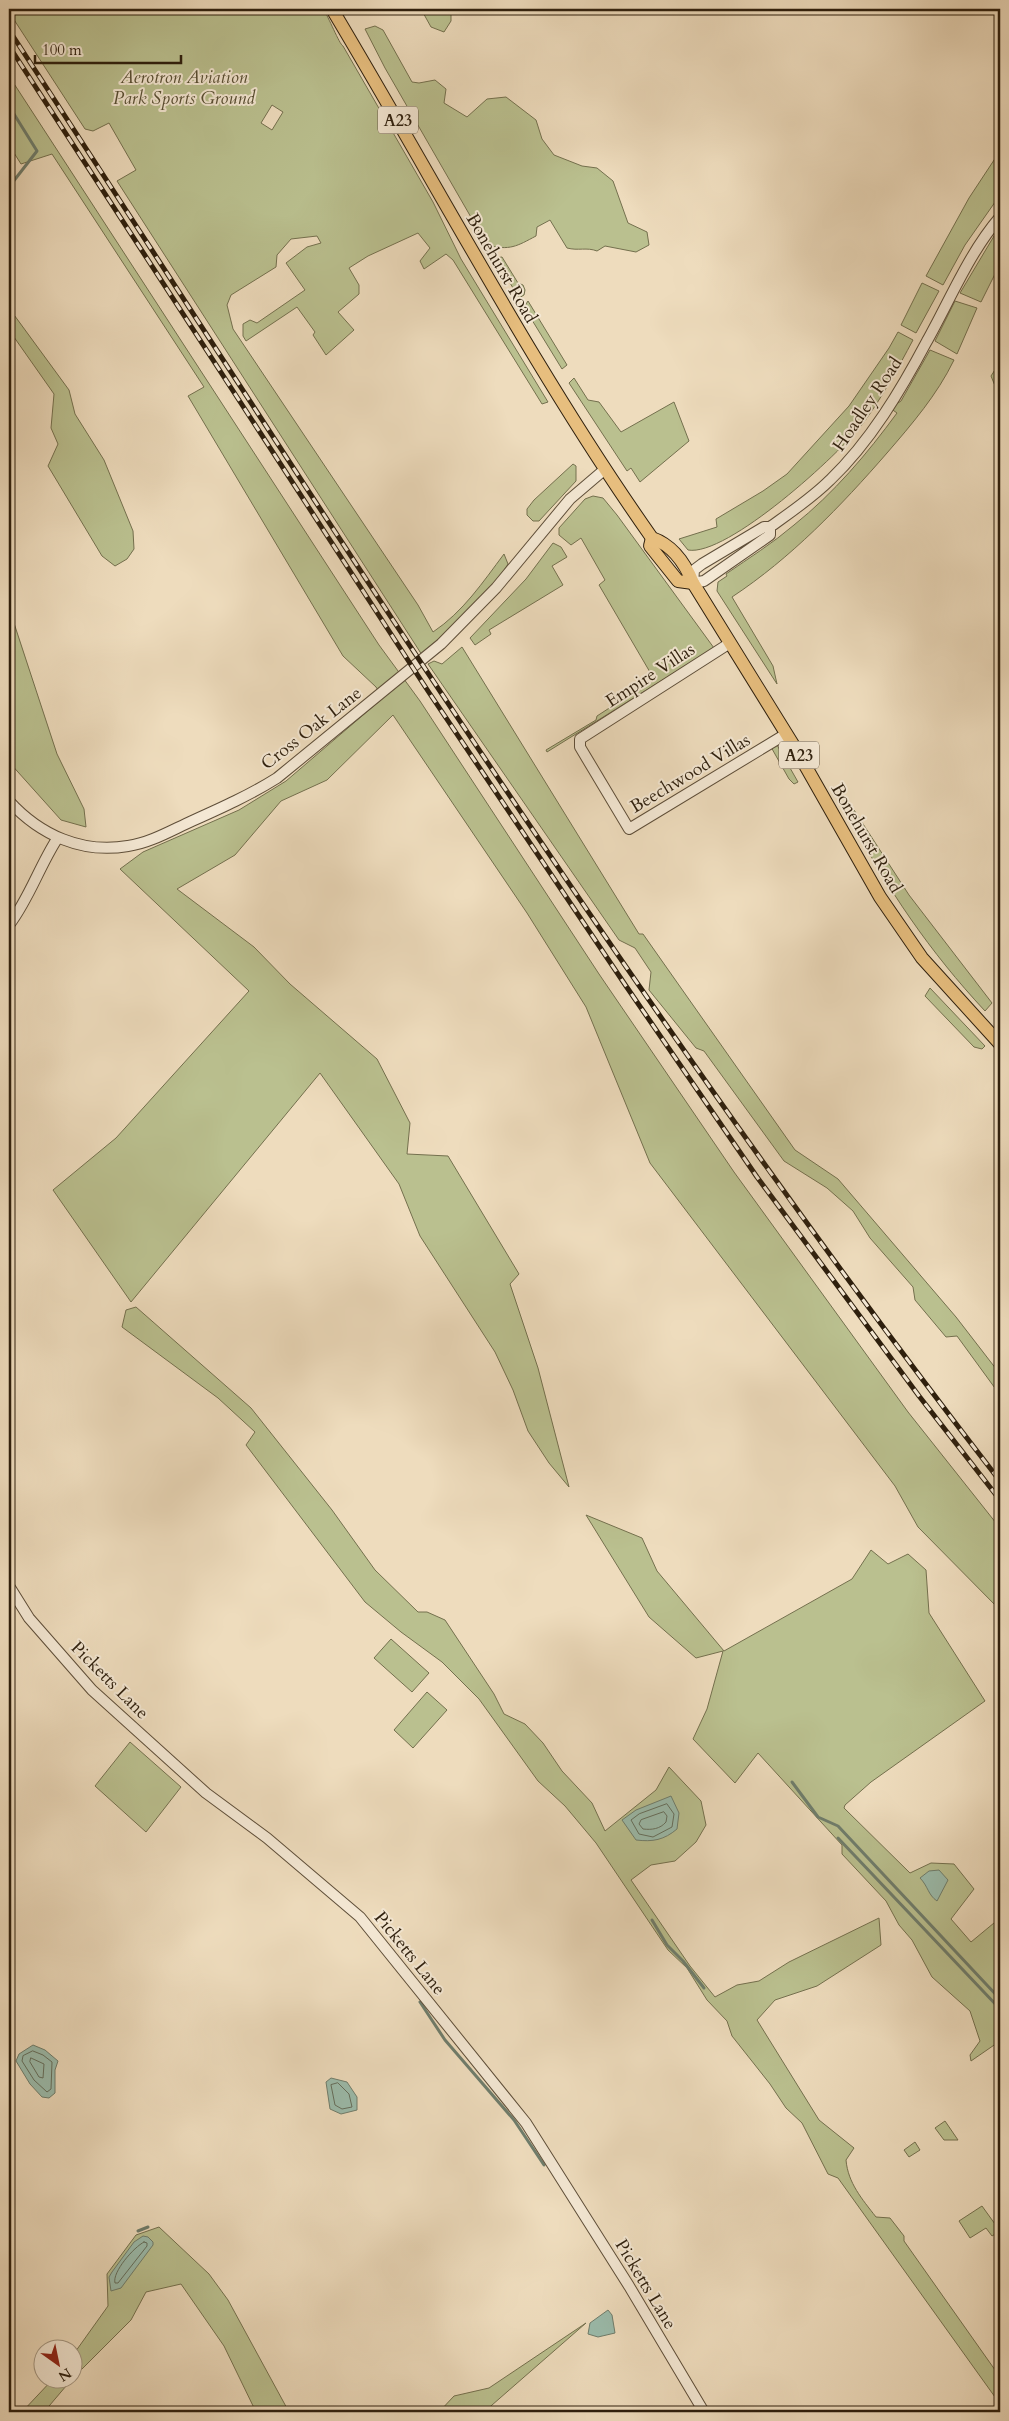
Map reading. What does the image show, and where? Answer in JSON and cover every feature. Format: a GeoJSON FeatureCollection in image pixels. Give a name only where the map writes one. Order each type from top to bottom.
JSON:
{"type":"FeatureCollection","features":[{"type":"Feature","properties":{"kind":"main road","name":"Bonehurst Road"},"geometry":{"type":"LineString","coordinates":[[332,9],[380,86],[476,259],[551,386],[604,470],[652,538],[664,542],[686,567],[693,582],[786,734],[880,897],[927,964],[1000,1044]]}},
{"type":"Feature","properties":{"kind":"street","name":"Hoadley Road"},"geometry":{"type":"LineString","coordinates":[[693,582],[704,581],[770,535],[770,527],[825,485],[867,438],[898,393],[967,267],[1000,217]]}},
{"type":"Feature","properties":{"kind":"street","name":"Cross Oak Lane"},"geometry":{"type":"LineString","coordinates":[[57,839],[90,847],[135,845],[231,803],[277,778],[453,633],[496,588],[570,499],[604,470]]}},
{"type":"Feature","properties":{"kind":"street"},"geometry":{"type":"LineString","coordinates":[[693,582],[694,570],[702,564],[764,527],[770,527]]}},
{"type":"Feature","properties":{"kind":"street","name":"Empire Villas"},"geometry":{"type":"LineString","coordinates":[[587,735],[730,642]]}},
{"type":"Feature","properties":{"kind":"street","name":"Beechwood Villas"},"geometry":{"type":"LineString","coordinates":[[587,735],[580,739],[580,747],[628,829],[786,734]]}},
{"type":"Feature","properties":{"kind":"street"},"geometry":{"type":"LineString","coordinates":[[9,801],[23,816],[57,839],[44,859],[26,899],[9,925]]}},
{"type":"Feature","properties":{"kind":"street","name":"Picketts Lane"},"geometry":{"type":"LineString","coordinates":[[9,1586],[29,1618],[92,1690],[206,1793],[267,1838],[360,1917],[526,2123],[629,2286],[704,2412]]}},
{"type":"Feature","properties":{"kind":"green space","name":"Aerotron Aviation Park Sports Ground"},"geometry":{"type":"Polygon","coordinates":[[[9,9],[323,9],[433,202],[461,259],[548,402],[542,404],[453,260],[446,254],[424,269],[420,261],[430,248],[418,233],[368,256],[349,268],[359,285],[359,294],[338,312],[354,330],[326,355],[313,335],[315,332],[297,307],[246,341],[243,336],[243,324],[250,320],[257,323],[305,290],[286,263],[307,247],[321,243],[317,236],[291,239],[277,255],[276,267],[231,295],[227,305],[233,329],[418,605],[433,632],[463,606],[504,554],[508,564],[499,578],[453,627],[422,655],[117,181],[136,170],[109,123],[93,131],[85,129],[9,12],[9,9]],[[272,105],[261,123],[272,130],[283,112],[272,105]]]}},
{"type":"Feature","properties":{"kind":"green space"},"geometry":{"type":"Polygon","coordinates":[[[421,9],[451,9],[451,21],[444,32],[431,27],[421,9]]]}},
{"type":"Feature","properties":{"kind":"green space"},"geometry":{"type":"Polygon","coordinates":[[[375,26],[383,30],[412,82],[419,83],[435,80],[446,89],[444,103],[467,117],[487,99],[506,97],[536,120],[542,139],[554,155],[582,166],[597,168],[613,181],[628,223],[647,232],[649,245],[636,252],[605,246],[597,251],[567,248],[550,220],[537,227],[536,236],[513,247],[502,248],[487,245],[385,68],[365,29],[375,26]]]}},
{"type":"Feature","properties":{"kind":"green space"},"geometry":{"type":"Polygon","coordinates":[[[9,76],[379,645],[420,701],[599,974],[734,1172],[908,1412],[1000,1528],[1000,1610],[918,1527],[895,1486],[650,1163],[586,1007],[527,913],[393,715],[327,780],[281,801],[235,855],[177,889],[254,947],[290,984],[377,1059],[410,1123],[407,1154],[448,1156],[519,1274],[510,1284],[538,1368],[569,1487],[549,1463],[528,1431],[513,1390],[495,1352],[420,1236],[399,1184],[320,1073],[131,1302],[53,1190],[116,1138],[249,991],[120,869],[143,852],[239,810],[286,781],[383,698],[376,687],[343,656],[188,396],[204,387],[52,154],[21,164],[9,145],[9,76]]]}},
{"type":"Feature","properties":{"kind":"green space"},"geometry":{"type":"Polygon","coordinates":[[[1000,151],[1000,195],[965,245],[943,285],[926,276],[969,198],[1000,151]]]}},
{"type":"Feature","properties":{"kind":"green space"},"geometry":{"type":"Polygon","coordinates":[[[1000,226],[1000,264],[981,302],[960,293],[1000,226]]]}},
{"type":"Feature","properties":{"kind":"green space"},"geometry":{"type":"Polygon","coordinates":[[[502,257],[518,283],[523,285],[524,295],[519,298],[495,258],[502,257]]]}},
{"type":"Feature","properties":{"kind":"green space"},"geometry":{"type":"Polygon","coordinates":[[[922,283],[939,291],[916,333],[901,325],[922,283]]]}},
{"type":"Feature","properties":{"kind":"green space"},"geometry":{"type":"Polygon","coordinates":[[[528,301],[567,365],[562,369],[524,307],[528,301]]]}},
{"type":"Feature","properties":{"kind":"green space"},"geometry":{"type":"Polygon","coordinates":[[[955,301],[977,308],[957,354],[935,341],[955,301]]]}},
{"type":"Feature","properties":{"kind":"green space"},"geometry":{"type":"Polygon","coordinates":[[[9,308],[69,390],[75,414],[104,460],[133,531],[134,549],[127,559],[115,566],[102,556],[48,466],[58,444],[51,428],[54,394],[9,330],[9,308]]]}},
{"type":"Feature","properties":{"kind":"green space"},"geometry":{"type":"Polygon","coordinates":[[[898,332],[913,340],[878,402],[851,437],[782,501],[754,521],[729,537],[706,548],[688,550],[679,539],[717,527],[716,519],[763,491],[787,474],[849,406],[898,332]]]}},
{"type":"Feature","properties":{"kind":"green space"},"geometry":{"type":"Polygon","coordinates":[[[930,350],[954,360],[940,385],[915,420],[870,473],[833,512],[775,566],[732,597],[773,666],[777,684],[717,591],[718,582],[727,576],[726,574],[809,513],[849,472],[897,413],[890,408],[901,401],[930,350]]]}},
{"type":"Feature","properties":{"kind":"green space"},"geometry":{"type":"Polygon","coordinates":[[[1000,362],[1000,398],[991,376],[1000,362]]]}},
{"type":"Feature","properties":{"kind":"green space"},"geometry":{"type":"Polygon","coordinates":[[[574,378],[588,400],[599,402],[621,432],[674,402],[689,441],[640,482],[631,468],[627,471],[569,383],[574,378]]]}},
{"type":"Feature","properties":{"kind":"green space"},"geometry":{"type":"Polygon","coordinates":[[[573,464],[576,466],[576,481],[539,521],[533,521],[527,515],[527,509],[534,500],[573,464]]]}},
{"type":"Feature","properties":{"kind":"green space"},"geometry":{"type":"Polygon","coordinates":[[[593,496],[603,498],[617,515],[714,648],[547,752],[546,750],[596,720],[597,716],[654,679],[599,585],[605,580],[581,538],[571,545],[559,535],[559,528],[585,499],[593,496]]]}},
{"type":"Feature","properties":{"kind":"green space"},"geometry":{"type":"Polygon","coordinates":[[[553,543],[561,547],[567,557],[552,566],[563,585],[489,630],[491,634],[475,645],[470,638],[526,579],[553,543]]]}},
{"type":"Feature","properties":{"kind":"green space"},"geometry":{"type":"Polygon","coordinates":[[[9,608],[57,754],[84,809],[86,827],[61,820],[9,762],[9,608]]]}},
{"type":"Feature","properties":{"kind":"green space"},"geometry":{"type":"Polygon","coordinates":[[[462,647],[639,934],[643,934],[795,1150],[838,1179],[956,1317],[1000,1374],[1000,1395],[957,1336],[946,1337],[915,1300],[913,1287],[870,1238],[853,1211],[827,1188],[784,1161],[704,1051],[696,1048],[649,990],[651,972],[635,948],[619,940],[428,664],[434,661],[442,664],[462,647]]]}},
{"type":"Feature","properties":{"kind":"green space"},"geometry":{"type":"Polygon","coordinates":[[[777,745],[798,782],[794,784],[789,779],[771,747],[777,745]]]}},
{"type":"Feature","properties":{"kind":"green space"},"geometry":{"type":"Polygon","coordinates":[[[854,810],[909,895],[992,1003],[985,1011],[946,966],[894,895],[850,818],[854,810]]]}},
{"type":"Feature","properties":{"kind":"green space"},"geometry":{"type":"Polygon","coordinates":[[[930,988],[985,1046],[982,1049],[974,1047],[925,996],[930,988]]]}},
{"type":"Feature","properties":{"kind":"green space"},"geometry":{"type":"Polygon","coordinates":[[[136,1307],[251,1408],[332,1510],[375,1570],[418,1612],[427,1612],[445,1620],[494,1694],[504,1714],[525,1724],[543,1743],[562,1771],[592,1803],[605,1831],[656,1790],[669,1767],[701,1801],[706,1825],[696,1842],[675,1861],[651,1865],[631,1880],[690,1966],[715,1997],[737,1985],[759,1981],[789,1962],[879,1918],[881,1945],[817,1986],[775,2000],[757,2020],[819,2120],[854,2148],[846,2160],[847,2168],[861,2197],[876,2217],[890,2218],[904,2236],[904,2241],[1000,2377],[1000,2404],[838,2178],[828,2174],[802,2123],[786,2108],[770,2084],[732,2036],[727,2021],[707,2000],[687,1968],[668,1950],[596,1843],[565,1806],[538,1781],[479,1699],[442,1662],[401,1632],[365,1602],[246,1445],[255,1432],[218,1398],[122,1327],[126,1310],[136,1307]]]}},
{"type":"Feature","properties":{"kind":"green space"},"geometry":{"type":"Polygon","coordinates":[[[586,1515],[642,1538],[657,1571],[724,1651],[852,1579],[871,1550],[888,1564],[908,1554],[926,1570],[929,1613],[985,1701],[871,1782],[844,1808],[910,1873],[931,1863],[954,1864],[974,1889],[951,1919],[971,1942],[1000,1918],[1000,2041],[971,2061],[970,2055],[980,2041],[970,2011],[932,1977],[912,1940],[899,1925],[886,1901],[842,1854],[842,1845],[758,1753],[735,1783],[693,1739],[707,1709],[723,1651],[696,1658],[649,1617],[586,1515]]]}},
{"type":"Feature","properties":{"kind":"green space"},"geometry":{"type":"Polygon","coordinates":[[[391,1639],[429,1673],[412,1692],[374,1658],[391,1639]]]}},
{"type":"Feature","properties":{"kind":"green space"},"geometry":{"type":"Polygon","coordinates":[[[427,1692],[447,1710],[413,1748],[394,1730],[427,1692]]]}},
{"type":"Feature","properties":{"kind":"green space"},"geometry":{"type":"Polygon","coordinates":[[[130,1742],[181,1787],[146,1832],[95,1786],[130,1742]]]}},
{"type":"Feature","properties":{"kind":"green space"},"geometry":{"type":"Polygon","coordinates":[[[945,2121],[958,2140],[944,2140],[935,2128],[945,2121]]]}},
{"type":"Feature","properties":{"kind":"green space"},"geometry":{"type":"Polygon","coordinates":[[[915,2142],[920,2150],[909,2157],[904,2150],[915,2142]]]}},
{"type":"Feature","properties":{"kind":"green space"},"geometry":{"type":"Polygon","coordinates":[[[982,2206],[1000,2231],[992,2236],[986,2228],[970,2238],[959,2221],[982,2206]]]}},
{"type":"Feature","properties":{"kind":"green space"},"geometry":{"type":"Polygon","coordinates":[[[159,2227],[209,2274],[228,2300],[289,2412],[256,2412],[224,2346],[181,2284],[146,2292],[131,2320],[82,2369],[82,2342],[108,2306],[107,2274],[136,2235],[159,2227]]]}},
{"type":"Feature","properties":{"kind":"green space"},"geometry":{"type":"Polygon","coordinates":[[[586,2323],[484,2412],[439,2412],[454,2396],[489,2388],[586,2323]]]}},
{"type":"Feature","properties":{"kind":"green space"},"geometry":{"type":"Polygon","coordinates":[[[45,2388],[64,2388],[44,2412],[22,2412],[45,2388]]]}},
{"type":"Feature","properties":{"kind":"water"},"geometry":{"type":"Polygon","coordinates":[[[671,1796],[679,1813],[677,1829],[668,1836],[658,1839],[648,1841],[636,1840],[622,1820],[636,1810],[671,1796]]]}},
{"type":"Feature","properties":{"kind":"water"},"geometry":{"type":"Polygon","coordinates":[[[939,1870],[948,1880],[937,1901],[920,1878],[929,1871],[939,1870]]]}},
{"type":"Feature","properties":{"kind":"water"},"geometry":{"type":"Polygon","coordinates":[[[33,2045],[45,2050],[58,2061],[55,2070],[55,2093],[49,2098],[42,2097],[30,2084],[16,2061],[19,2054],[33,2045]]]}},
{"type":"Feature","properties":{"kind":"water"},"geometry":{"type":"Polygon","coordinates":[[[331,2078],[347,2082],[357,2097],[357,2110],[341,2114],[330,2109],[326,2082],[331,2078]]]}},
{"type":"Feature","properties":{"kind":"water"},"geometry":{"type":"Polygon","coordinates":[[[143,2236],[148,2237],[153,2242],[153,2245],[121,2288],[111,2291],[109,2277],[134,2242],[143,2236]]]}},
{"type":"Feature","properties":{"kind":"water"},"geometry":{"type":"Polygon","coordinates":[[[608,2310],[612,2315],[615,2333],[598,2337],[588,2334],[590,2323],[608,2310]]]}},
{"type":"Feature","properties":{"kind":"waterway"},"geometry":{"type":"LineString","coordinates":[[9,106],[37,151],[9,187]]}},
{"type":"Feature","properties":{"kind":"waterway"},"geometry":{"type":"LineString","coordinates":[[1000,380],[995,382],[1000,396]]}},
{"type":"Feature","properties":{"kind":"waterway"},"geometry":{"type":"LineString","coordinates":[[792,1782],[818,1817],[838,1826],[1000,1999]]}},
{"type":"Feature","properties":{"kind":"waterway"},"geometry":{"type":"LineString","coordinates":[[838,1838],[1000,2009]]}},
{"type":"Feature","properties":{"kind":"waterway"},"geometry":{"type":"LineString","coordinates":[[652,1920],[667,1945],[683,1961],[704,1988]]}},
{"type":"Feature","properties":{"kind":"waterway"},"geometry":{"type":"LineString","coordinates":[[420,2002],[445,2040],[514,2120],[544,2165]]}},
{"type":"Feature","properties":{"kind":"waterway"},"geometry":{"type":"LineString","coordinates":[[138,2231],[148,2227]]}},
{"type":"Feature","properties":{"kind":"railway"},"geometry":{"type":"LineString","coordinates":[[9,30],[369,583],[613,948],[867,1306],[1000,1481]]}},
{"type":"Feature","properties":{"kind":"railway"},"geometry":{"type":"LineString","coordinates":[[9,46],[428,691],[626,986],[757,1177],[919,1396],[1000,1500]]}}]}
